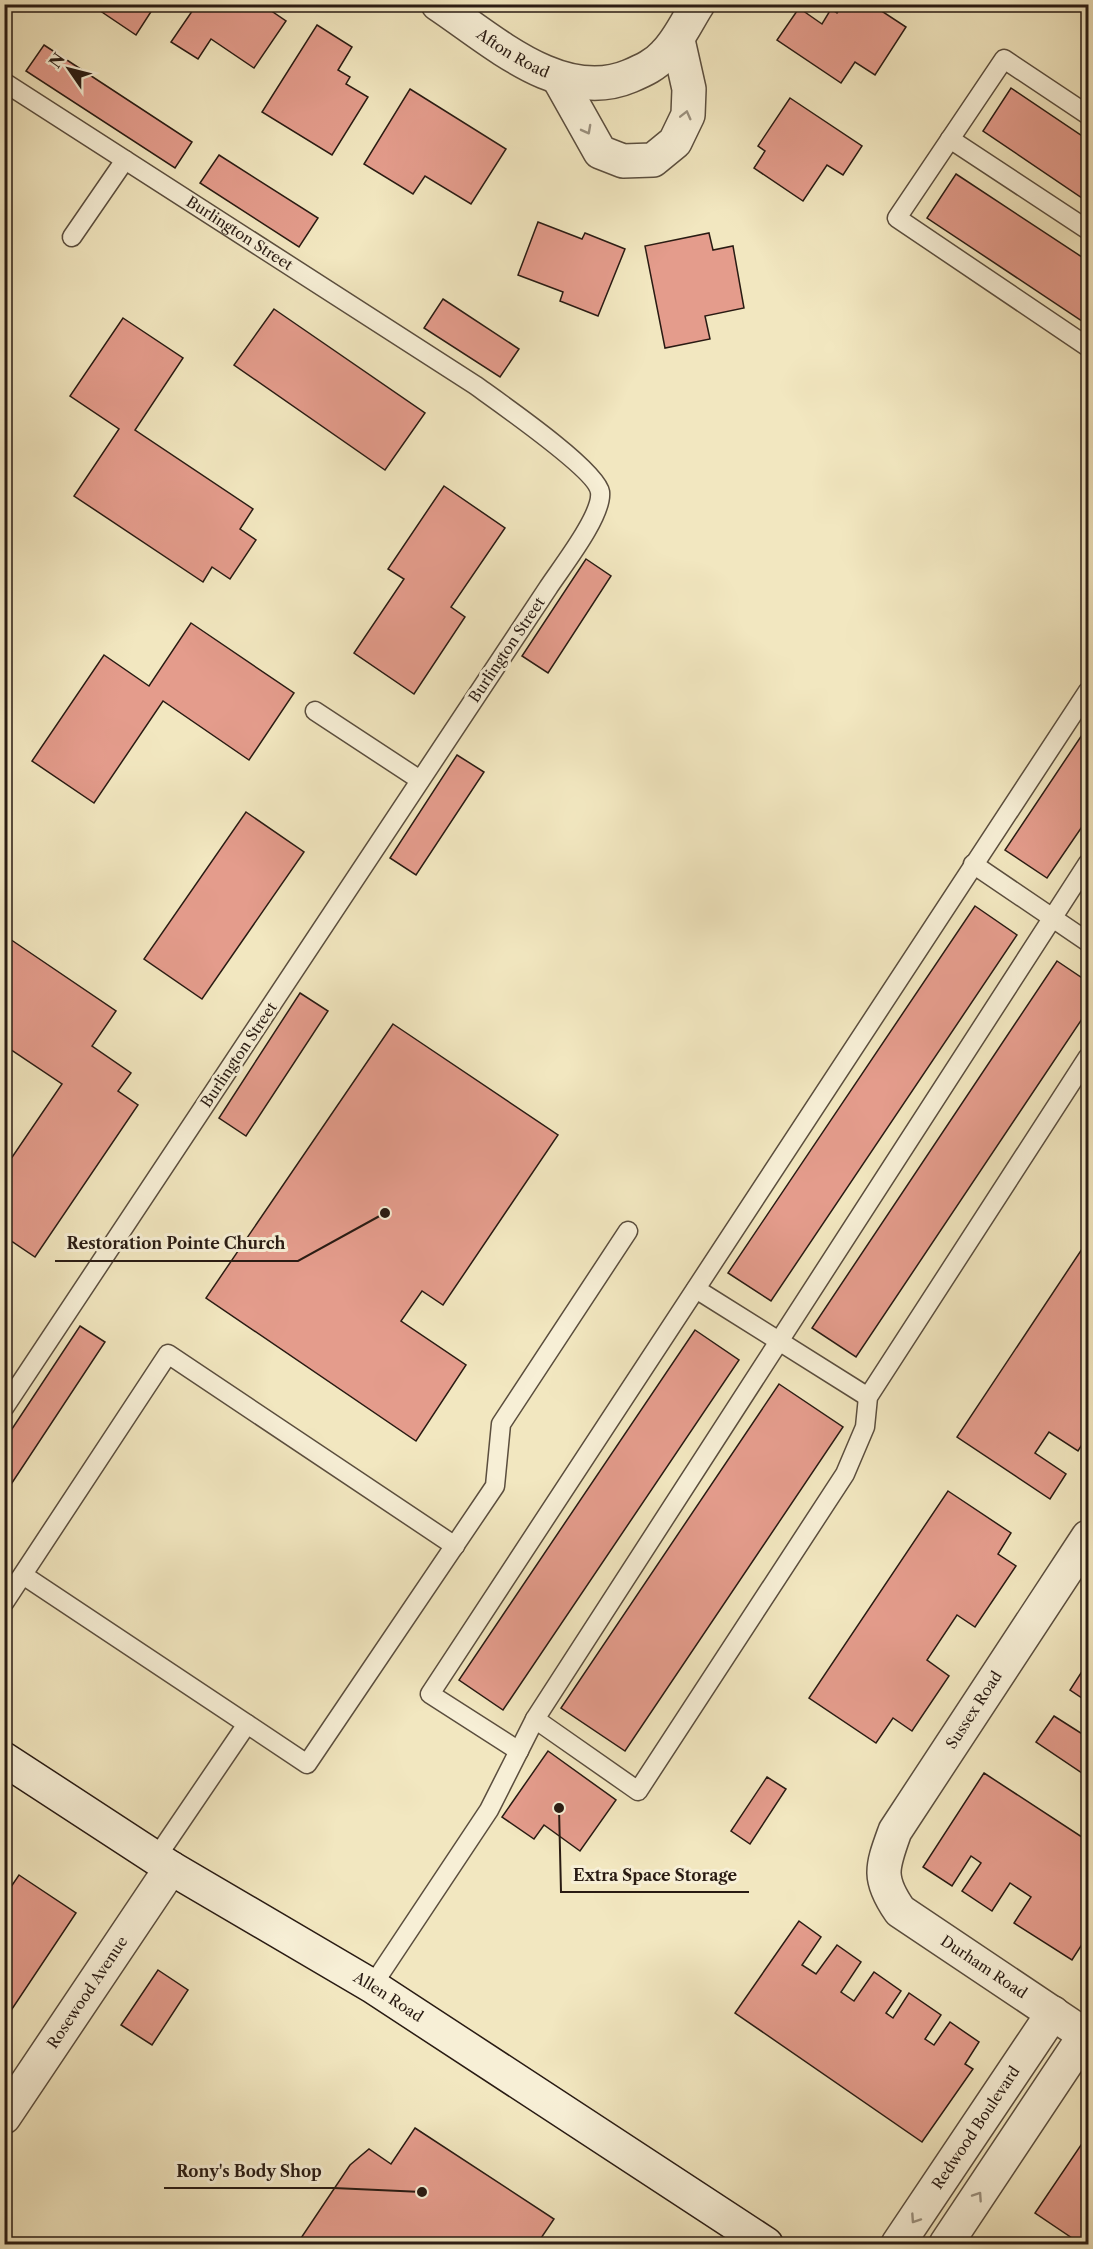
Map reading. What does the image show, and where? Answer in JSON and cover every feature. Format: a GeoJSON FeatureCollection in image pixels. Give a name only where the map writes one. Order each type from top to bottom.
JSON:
{"type":"FeatureCollection","features":[{"type":"Feature","properties":{"kind":"street","name":"Afton Road"},"geometry":{"type":"LineString","coordinates":[[438,4],[538,69],[559,79],[599,84],[622,79],[649,68],[678,40],[698,4]]}},
{"type":"Feature","properties":{"kind":"street","name":"Afton Road"},"geometry":{"type":"LineString","coordinates":[[559,79],[600,152],[622,162],[653,160],[675,142],[688,115],[689,89],[678,40]]}},
{"type":"Feature","properties":{"kind":"street","name":"Sussex Road"},"geometry":{"type":"LineString","coordinates":[[886,1892],[883,1864],[895,1831],[1089,1536]]}},
{"type":"Feature","properties":{"kind":"street","name":"Allen Road"},"geometry":{"type":"LineString","coordinates":[[8,1768],[372,1986],[766,2244]]}},
{"type":"Feature","properties":{"kind":"street","name":"Rosewood Avenue"},"geometry":{"type":"LineString","coordinates":[[4,2117],[164,1863]]}},
{"type":"Feature","properties":{"kind":"street","name":"Durham Road"},"geometry":{"type":"LineString","coordinates":[[886,1892],[900,1911],[1087,2036]]}},
{"type":"Feature","properties":{"kind":"street","name":"Redwood Boulevard"},"geometry":{"type":"LineString","coordinates":[[898,2244],[1053,2013]]}},
{"type":"Feature","properties":{"kind":"street"},"geometry":{"type":"LineString","coordinates":[[946,2244],[1087,2036]]}},
{"type":"Feature","properties":{"kind":"lane"},"geometry":{"type":"LineString","coordinates":[[1089,115],[1004,59],[897,218],[1089,347]]}},
{"type":"Feature","properties":{"kind":"lane","name":"Burlington Street"},"geometry":{"type":"LineString","coordinates":[[4,82],[475,385],[533,427],[593,478],[600,492],[597,510],[4,1408]]}},
{"type":"Feature","properties":{"kind":"lane"},"geometry":{"type":"LineString","coordinates":[[950,139],[1089,230]]}},
{"type":"Feature","properties":{"kind":"lane"},"geometry":{"type":"LineString","coordinates":[[72,237],[125,160]]}},
{"type":"Feature","properties":{"kind":"lane"},"geometry":{"type":"LineString","coordinates":[[519,1751],[430,1694],[973,864],[1089,691]]}},
{"type":"Feature","properties":{"kind":"lane"},"geometry":{"type":"LineString","coordinates":[[315,711],[420,780]]}},
{"type":"Feature","properties":{"kind":"lane"},"geometry":{"type":"LineString","coordinates":[[372,1986],[489,1810],[535,1719],[1089,862]]}},
{"type":"Feature","properties":{"kind":"lane"},"geometry":{"type":"LineString","coordinates":[[973,864],[1089,942]]}},
{"type":"Feature","properties":{"kind":"lane"},"geometry":{"type":"LineString","coordinates":[[535,1719],[638,1791],[845,1474],[864,1427],[868,1397],[1089,1058]]}},
{"type":"Feature","properties":{"kind":"lane"},"geometry":{"type":"LineString","coordinates":[[23,1575],[307,1764],[495,1486],[501,1424],[628,1232]]}},
{"type":"Feature","properties":{"kind":"lane"},"geometry":{"type":"LineString","coordinates":[[696,1289],[777,1342],[868,1397]]}},
{"type":"Feature","properties":{"kind":"lane"},"geometry":{"type":"LineString","coordinates":[[4,1603],[168,1354],[455,1546]]}},
{"type":"Feature","properties":{"kind":"lane"},"geometry":{"type":"LineString","coordinates":[[164,1863],[247,1724]]}},
{"type":"Feature","properties":{"kind":"building"},"geometry":{"type":"Polygon","coordinates":[[[90,4],[156,4],[136,35],[90,4]]]}},
{"type":"Feature","properties":{"kind":"building"},"geometry":{"type":"Polygon","coordinates":[[[197,4],[261,4],[286,21],[254,68],[211,39],[198,59],[171,42],[197,4]]]}},
{"type":"Feature","properties":{"kind":"building"},"geometry":{"type":"Polygon","coordinates":[[[843,4],[871,4],[906,27],[875,75],[855,62],[841,83],[777,40],[799,8],[822,24],[831,9],[837,13],[843,4]]]}},
{"type":"Feature","properties":{"kind":"building"},"geometry":{"type":"Polygon","coordinates":[[[317,25],[352,47],[338,70],[350,77],[346,84],[368,97],[332,155],[262,112],[317,25]]]}},
{"type":"Feature","properties":{"kind":"building"},"geometry":{"type":"Polygon","coordinates":[[[44,45],[192,142],[175,168],[26,71],[44,45]]]}},
{"type":"Feature","properties":{"kind":"building"},"geometry":{"type":"Polygon","coordinates":[[[1011,88],[1088,140],[1088,202],[983,131],[1011,88]]]}},
{"type":"Feature","properties":{"kind":"building"},"geometry":{"type":"Polygon","coordinates":[[[410,89],[506,149],[471,204],[425,176],[413,194],[364,164],[410,89]]]}},
{"type":"Feature","properties":{"kind":"building"},"geometry":{"type":"Polygon","coordinates":[[[790,98],[862,146],[843,175],[827,165],[803,201],[754,168],[765,151],[758,146],[790,98]]]}},
{"type":"Feature","properties":{"kind":"building"},"geometry":{"type":"Polygon","coordinates":[[[219,155],[318,218],[299,247],[200,183],[219,155]]]}},
{"type":"Feature","properties":{"kind":"building"},"geometry":{"type":"Polygon","coordinates":[[[956,174],[1088,261],[1088,325],[927,218],[956,174]]]}},
{"type":"Feature","properties":{"kind":"building"},"geometry":{"type":"Polygon","coordinates":[[[538,222],[582,239],[585,233],[625,249],[598,316],[560,301],[563,292],[518,275],[538,222]]]}},
{"type":"Feature","properties":{"kind":"building"},"geometry":{"type":"Polygon","coordinates":[[[709,233],[713,250],[733,246],[744,308],[705,316],[710,339],[665,348],[645,246],[709,233]]]}},
{"type":"Feature","properties":{"kind":"building"},"geometry":{"type":"Polygon","coordinates":[[[443,299],[519,349],[500,377],[424,328],[443,299]]]}},
{"type":"Feature","properties":{"kind":"building"},"geometry":{"type":"Polygon","coordinates":[[[274,309],[425,413],[385,470],[234,365],[274,309]]]}},
{"type":"Feature","properties":{"kind":"building"},"geometry":{"type":"Polygon","coordinates":[[[123,318],[183,358],[135,430],[253,509],[240,529],[256,540],[230,579],[212,567],[203,582],[74,496],[119,429],[70,396],[123,318]]]}},
{"type":"Feature","properties":{"kind":"building"},"geometry":{"type":"Polygon","coordinates":[[[444,486],[505,528],[451,607],[465,617],[414,694],[354,653],[404,579],[388,569],[444,486]]]}},
{"type":"Feature","properties":{"kind":"building"},"geometry":{"type":"Polygon","coordinates":[[[586,559],[611,576],[548,673],[522,656],[586,559]]]}},
{"type":"Feature","properties":{"kind":"building"},"geometry":{"type":"Polygon","coordinates":[[[191,623],[294,693],[249,760],[163,701],[94,803],[32,761],[104,655],[149,686],[191,623]]]}},
{"type":"Feature","properties":{"kind":"building"},"geometry":{"type":"Polygon","coordinates":[[[1088,726],[1088,818],[1047,878],[1005,850],[1088,726]]]}},
{"type":"Feature","properties":{"kind":"building"},"geometry":{"type":"Polygon","coordinates":[[[457,755],[484,772],[416,875],[390,858],[457,755]]]}},
{"type":"Feature","properties":{"kind":"building"},"geometry":{"type":"Polygon","coordinates":[[[246,812],[304,852],[202,999],[144,959],[246,812]]]}},
{"type":"Feature","properties":{"kind":"building"},"geometry":{"type":"Polygon","coordinates":[[[975,906],[1017,935],[771,1301],[728,1273],[975,906]]]}},
{"type":"Feature","properties":{"kind":"building"},"geometry":{"type":"Polygon","coordinates":[[[4,935],[116,1011],[92,1046],[131,1073],[118,1091],[138,1105],[35,1257],[4,1236],[4,1169],[62,1084],[4,1045],[4,935]]]}},
{"type":"Feature","properties":{"kind":"building"},"geometry":{"type":"Polygon","coordinates":[[[1057,961],[1088,982],[1088,1010],[856,1357],[812,1328],[1057,961]]]}},
{"type":"Feature","properties":{"kind":"building"},"geometry":{"type":"Polygon","coordinates":[[[300,993],[328,1011],[246,1136],[219,1118],[300,993]]]}},
{"type":"Feature","properties":{"kind":"building"},"geometry":{"type":"Polygon","coordinates":[[[393,1024],[558,1135],[443,1305],[422,1291],[401,1321],[466,1365],[416,1441],[206,1298],[393,1024]]]}},
{"type":"Feature","properties":{"kind":"building"},"geometry":{"type":"Polygon","coordinates":[[[1088,1240],[1088,1435],[1078,1451],[1049,1432],[1035,1453],[1066,1474],[1050,1499],[957,1437],[1088,1240]]]}},
{"type":"Feature","properties":{"kind":"building"},"geometry":{"type":"Polygon","coordinates":[[[80,1326],[105,1342],[4,1495],[4,1441],[80,1326]]]}},
{"type":"Feature","properties":{"kind":"building"},"geometry":{"type":"Polygon","coordinates":[[[695,1330],[739,1360],[503,1710],[459,1680],[695,1330]]]}},
{"type":"Feature","properties":{"kind":"building"},"geometry":{"type":"Polygon","coordinates":[[[779,1384],[843,1427],[625,1751],[561,1708],[779,1384]]]}},
{"type":"Feature","properties":{"kind":"building"},"geometry":{"type":"Polygon","coordinates":[[[948,1491],[1011,1533],[998,1554],[1016,1566],[975,1627],[957,1615],[927,1660],[949,1676],[912,1731],[893,1718],[876,1743],[809,1698],[948,1491]]]}},
{"type":"Feature","properties":{"kind":"building"},"geometry":{"type":"Polygon","coordinates":[[[1088,1662],[1088,1702],[1070,1690],[1088,1662]]]}},
{"type":"Feature","properties":{"kind":"building"},"geometry":{"type":"Polygon","coordinates":[[[1054,1716],[1087,1737],[1088,1734],[1088,1777],[1036,1742],[1054,1716]]]}},
{"type":"Feature","properties":{"kind":"building"},"geometry":{"type":"Polygon","coordinates":[[[548,1751],[616,1800],[580,1851],[544,1825],[534,1839],[502,1817],[548,1751]]]}},
{"type":"Feature","properties":{"kind":"building"},"geometry":{"type":"Polygon","coordinates":[[[984,1773],[1088,1841],[1088,1935],[1072,1960],[1014,1923],[1031,1897],[1010,1883],[992,1911],[962,1891],[981,1863],[971,1856],[952,1886],[923,1867],[984,1773]]]}},
{"type":"Feature","properties":{"kind":"building"},"geometry":{"type":"Polygon","coordinates":[[[767,1777],[786,1789],[750,1844],[731,1831],[767,1777]]]}},
{"type":"Feature","properties":{"kind":"building"},"geometry":{"type":"Polygon","coordinates":[[[19,1875],[76,1913],[4,2021],[4,1897],[19,1875]]]}},
{"type":"Feature","properties":{"kind":"building"},"geometry":{"type":"Polygon","coordinates":[[[799,1921],[821,1937],[802,1965],[816,1974],[837,1945],[861,1962],[841,1992],[854,2001],[874,1972],[901,1991],[886,2013],[893,2018],[909,1993],[941,2015],[925,2039],[934,2045],[950,2022],[979,2042],[965,2064],[973,2069],[922,2142],[735,2013],[799,1921]]]}},
{"type":"Feature","properties":{"kind":"building"},"geometry":{"type":"Polygon","coordinates":[[[158,1970],[188,1990],[152,2045],[121,2025],[158,1970]]]}},
{"type":"Feature","properties":{"kind":"building"},"geometry":{"type":"Polygon","coordinates":[[[415,2128],[554,2219],[537,2244],[297,2244],[350,2165],[369,2149],[391,2164],[415,2128]]]}},
{"type":"Feature","properties":{"kind":"building"},"geometry":{"type":"Polygon","coordinates":[[[1083,2142],[1088,2146],[1088,2244],[1081,2244],[1035,2213],[1083,2142]]]}},
{"type":"Feature","properties":{"kind":"place","name":"Restoration Pointe Church"},"geometry":{"type":"Point","coordinates":[385,1213]}},
{"type":"Feature","properties":{"kind":"place","name":"Extra Space Storage"},"geometry":{"type":"Point","coordinates":[559,1808]}},
{"type":"Feature","properties":{"kind":"place","name":"Rony's Body Shop"},"geometry":{"type":"Point","coordinates":[422,2192]}}]}
